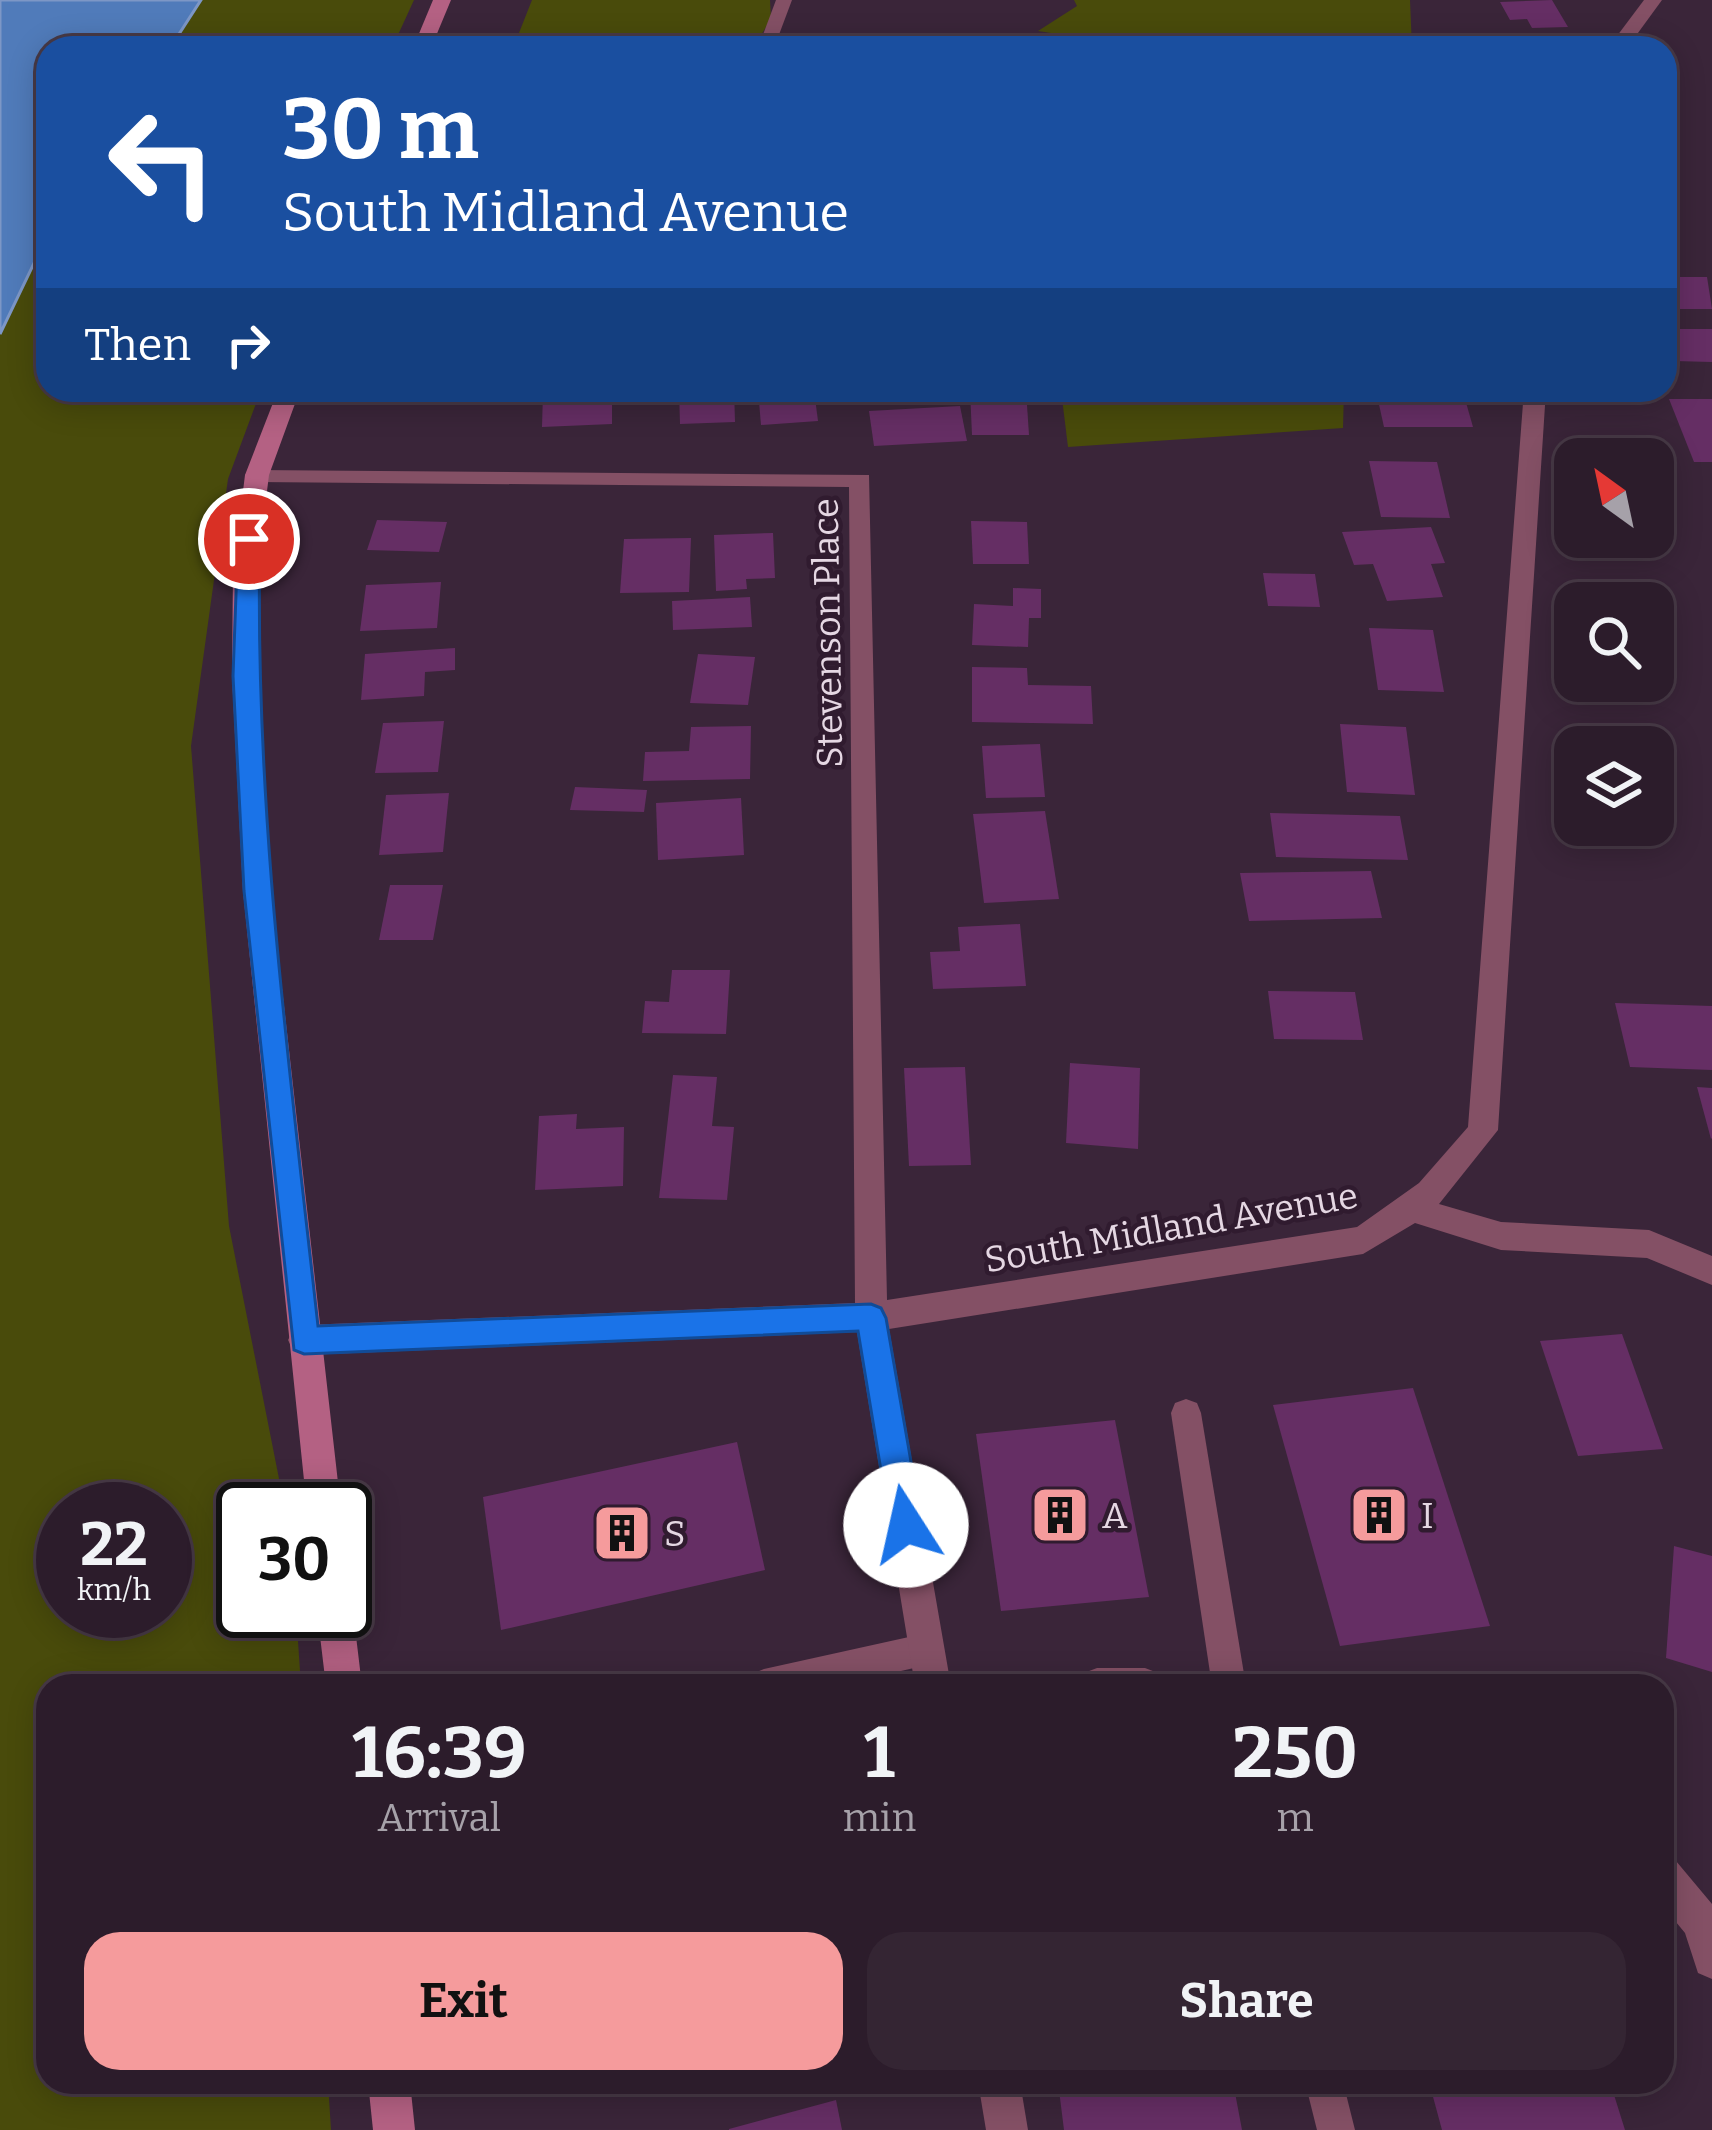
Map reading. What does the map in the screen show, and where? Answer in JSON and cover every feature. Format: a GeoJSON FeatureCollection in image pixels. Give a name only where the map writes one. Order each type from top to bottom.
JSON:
{"type":"FeatureCollection","features":[{"type":"Feature","properties":{"kind":"main road"},"geometry":{"type":"LineString","coordinates":[[427,36],[442,0]]}},
{"type":"Feature","properties":{"kind":"main road"},"geometry":{"type":"LineString","coordinates":[[284,402],[257,475],[244,571],[247,724],[256,891],[321,1482]]}},
{"type":"Feature","properties":{"kind":"main road"},"geometry":{"type":"LineString","coordinates":[[338,1638],[343,1674]]}},
{"type":"Feature","properties":{"kind":"main road"},"geometry":{"type":"LineString","coordinates":[[390,2094],[394,2130]]}},
{"type":"Feature","properties":{"kind":"street"},"geometry":{"type":"LineString","coordinates":[[1626,36],[1653,0]]}},
{"type":"Feature","properties":{"kind":"street","name":"South Midland Avenue"},"geometry":{"type":"LineString","coordinates":[[304,1340],[871,1318],[1364,1240],[1416,1210],[1450,1176],[1483,1130],[1534,402]]}},
{"type":"Feature","properties":{"kind":"street","name":"Stevenson Place"},"geometry":{"type":"LineString","coordinates":[[257,475],[861,480],[871,1318]]}},
{"type":"Feature","properties":{"kind":"street"},"geometry":{"type":"LineString","coordinates":[[1416,1210],[1501,1235],[1649,1244],[1712,1271]]}},
{"type":"Feature","properties":{"kind":"street"},"geometry":{"type":"LineString","coordinates":[[871,1318],[931,1674]]}},
{"type":"Feature","properties":{"kind":"street"},"geometry":{"type":"LineString","coordinates":[[1674,1890],[1702,1923],[1712,1959]]}},
{"type":"Feature","properties":{"kind":"street"},"geometry":{"type":"LineString","coordinates":[[1001,2094],[1007,2130]]}},
{"type":"Feature","properties":{"kind":"lane"},"geometry":{"type":"LineString","coordinates":[[770,36],[784,0]]}},
{"type":"Feature","properties":{"kind":"lane"},"geometry":{"type":"LineString","coordinates":[[1186,1413],[1227,1674]]}},
{"type":"Feature","properties":{"kind":"lane"},"geometry":{"type":"LineString","coordinates":[[817,1674],[927,1649]]}},
{"type":"Feature","properties":{"kind":"lane"},"geometry":{"type":"LineString","coordinates":[[1327,2094],[1336,2130]]}},
{"type":"Feature","properties":{"kind":"shaded area"},"geometry":{"type":"Polygon","coordinates":[[[201,0],[414,0],[398,36],[178,36],[201,0]]]}},
{"type":"Feature","properties":{"kind":"shaded area"},"geometry":{"type":"Polygon","coordinates":[[[532,0],[770,0],[771,19],[760,36],[518,36],[532,0]]]}},
{"type":"Feature","properties":{"kind":"shaded area"},"geometry":{"type":"Polygon","coordinates":[[[1074,0],[1410,0],[1412,36],[1070,36],[1038,31],[1077,6],[1074,0]]]}},
{"type":"Feature","properties":{"kind":"shaded area"},"geometry":{"type":"Polygon","coordinates":[[[36,259],[36,402],[257,402],[228,479],[191,746],[229,1226],[280,1482],[216,1482],[216,1638],[298,1638],[300,1674],[36,1674],[36,2094],[329,2094],[331,2130],[0,2130],[0,334],[36,259]]]}},
{"type":"Feature","properties":{"kind":"shaded area"},"geometry":{"type":"Polygon","coordinates":[[[1062,402],[1344,402],[1343,428],[1068,447],[1062,402]]]}},
{"type":"Feature","properties":{"kind":"water"},"geometry":{"type":"Polygon","coordinates":[[[0,0],[201,0],[178,36],[36,36],[36,259],[0,334],[0,0]]]}},
{"type":"Feature","properties":{"kind":"building"},"geometry":{"type":"Polygon","coordinates":[[[1552,0],[1568,27],[1532,28],[1527,19],[1510,20],[1500,2],[1552,0]]]}},
{"type":"Feature","properties":{"kind":"building"},"geometry":{"type":"Polygon","coordinates":[[[1677,277],[1707,277],[1712,309],[1677,309],[1677,277]]]}},
{"type":"Feature","properties":{"kind":"building"},"geometry":{"type":"Polygon","coordinates":[[[1677,329],[1712,329],[1712,362],[1677,361],[1677,329]]]}},
{"type":"Feature","properties":{"kind":"building"},"geometry":{"type":"Polygon","coordinates":[[[1712,399],[1712,462],[1694,462],[1670,402],[1712,399]]]}},
{"type":"Feature","properties":{"kind":"building"},"geometry":{"type":"Polygon","coordinates":[[[543,402],[612,402],[612,424],[542,427],[543,402]]]}},
{"type":"Feature","properties":{"kind":"building"},"geometry":{"type":"Polygon","coordinates":[[[679,402],[734,402],[735,422],[680,424],[679,402]]]}},
{"type":"Feature","properties":{"kind":"building"},"geometry":{"type":"Polygon","coordinates":[[[759,402],[816,402],[818,421],[761,425],[759,402]]]}},
{"type":"Feature","properties":{"kind":"building"},"geometry":{"type":"Polygon","coordinates":[[[971,402],[1027,402],[1029,435],[972,435],[971,402]]]}},
{"type":"Feature","properties":{"kind":"building"},"geometry":{"type":"Polygon","coordinates":[[[1378,402],[1466,402],[1473,427],[1384,427],[1378,402]]]}},
{"type":"Feature","properties":{"kind":"building"},"geometry":{"type":"Polygon","coordinates":[[[960,406],[967,441],[874,446],[869,411],[960,406]]]}},
{"type":"Feature","properties":{"kind":"building"},"geometry":{"type":"Polygon","coordinates":[[[1369,461],[1437,462],[1450,518],[1381,517],[1369,461]]]}},
{"type":"Feature","properties":{"kind":"building"},"geometry":{"type":"Polygon","coordinates":[[[377,520],[447,522],[439,552],[367,550],[377,520]]]}},
{"type":"Feature","properties":{"kind":"building"},"geometry":{"type":"Polygon","coordinates":[[[971,521],[1027,522],[1029,564],[973,564],[971,521]]]}},
{"type":"Feature","properties":{"kind":"building"},"geometry":{"type":"Polygon","coordinates":[[[1431,527],[1445,563],[1431,564],[1443,597],[1387,601],[1373,564],[1354,565],[1342,532],[1431,527]]]}},
{"type":"Feature","properties":{"kind":"building"},"geometry":{"type":"Polygon","coordinates":[[[773,533],[775,578],[746,579],[747,589],[716,591],[714,535],[773,533]]]}},
{"type":"Feature","properties":{"kind":"building"},"geometry":{"type":"Polygon","coordinates":[[[691,538],[689,592],[620,593],[624,539],[691,538]]]}},
{"type":"Feature","properties":{"kind":"building"},"geometry":{"type":"Polygon","coordinates":[[[1263,573],[1315,574],[1320,607],[1268,606],[1263,573]]]}},
{"type":"Feature","properties":{"kind":"building"},"geometry":{"type":"Polygon","coordinates":[[[441,582],[437,628],[360,631],[366,585],[441,582]]]}},
{"type":"Feature","properties":{"kind":"building"},"geometry":{"type":"Polygon","coordinates":[[[1013,588],[1041,589],[1041,618],[1029,618],[1028,647],[972,645],[974,604],[1013,606],[1013,588]]]}},
{"type":"Feature","properties":{"kind":"building"},"geometry":{"type":"Polygon","coordinates":[[[750,597],[752,627],[673,630],[672,601],[750,597]]]}},
{"type":"Feature","properties":{"kind":"building"},"geometry":{"type":"Polygon","coordinates":[[[1369,628],[1433,630],[1444,692],[1378,690],[1369,628]]]}},
{"type":"Feature","properties":{"kind":"building"},"geometry":{"type":"Polygon","coordinates":[[[455,648],[455,670],[425,672],[424,696],[361,700],[365,654],[455,648]]]}},
{"type":"Feature","properties":{"kind":"building"},"geometry":{"type":"Polygon","coordinates":[[[698,654],[755,657],[748,705],[690,703],[698,654]]]}},
{"type":"Feature","properties":{"kind":"building"},"geometry":{"type":"Polygon","coordinates":[[[972,667],[1027,668],[1028,685],[1091,686],[1093,724],[972,722],[972,667]]]}},
{"type":"Feature","properties":{"kind":"building"},"geometry":{"type":"Polygon","coordinates":[[[444,721],[438,772],[375,773],[383,723],[444,721]]]}},
{"type":"Feature","properties":{"kind":"building"},"geometry":{"type":"Polygon","coordinates":[[[1340,724],[1406,727],[1415,795],[1347,792],[1340,724]]]}},
{"type":"Feature","properties":{"kind":"building"},"geometry":{"type":"Polygon","coordinates":[[[751,726],[750,779],[643,781],[645,752],[689,751],[691,727],[751,726]]]}},
{"type":"Feature","properties":{"kind":"building"},"geometry":{"type":"Polygon","coordinates":[[[1040,744],[1045,797],[986,798],[982,746],[1040,744]]]}},
{"type":"Feature","properties":{"kind":"building"},"geometry":{"type":"Polygon","coordinates":[[[575,787],[647,790],[644,812],[570,810],[575,787]]]}},
{"type":"Feature","properties":{"kind":"building"},"geometry":{"type":"Polygon","coordinates":[[[449,793],[443,852],[379,855],[386,795],[449,793]]]}},
{"type":"Feature","properties":{"kind":"building"},"geometry":{"type":"Polygon","coordinates":[[[741,798],[744,855],[658,860],[656,803],[741,798]]]}},
{"type":"Feature","properties":{"kind":"building"},"geometry":{"type":"Polygon","coordinates":[[[1045,811],[1059,899],[984,903],[973,814],[1045,811]]]}},
{"type":"Feature","properties":{"kind":"building"},"geometry":{"type":"Polygon","coordinates":[[[1270,813],[1400,816],[1408,860],[1276,857],[1270,813]]]}},
{"type":"Feature","properties":{"kind":"building"},"geometry":{"type":"Polygon","coordinates":[[[1371,871],[1382,918],[1249,921],[1240,873],[1371,871]]]}},
{"type":"Feature","properties":{"kind":"building"},"geometry":{"type":"Polygon","coordinates":[[[390,885],[443,885],[433,940],[379,940],[390,885]]]}},
{"type":"Feature","properties":{"kind":"building"},"geometry":{"type":"Polygon","coordinates":[[[1020,924],[1026,986],[933,989],[930,952],[960,951],[958,927],[1020,924]]]}},
{"type":"Feature","properties":{"kind":"building"},"geometry":{"type":"Polygon","coordinates":[[[672,970],[730,970],[726,1034],[642,1033],[645,1001],[669,1002],[672,970]]]}},
{"type":"Feature","properties":{"kind":"building"},"geometry":{"type":"Polygon","coordinates":[[[1268,991],[1355,992],[1363,1040],[1274,1039],[1268,991]]]}},
{"type":"Feature","properties":{"kind":"building"},"geometry":{"type":"Polygon","coordinates":[[[1615,1003],[1712,1006],[1712,1070],[1630,1067],[1615,1003]]]}},
{"type":"Feature","properties":{"kind":"building"},"geometry":{"type":"Polygon","coordinates":[[[1070,1063],[1140,1068],[1138,1149],[1066,1143],[1070,1063]]]}},
{"type":"Feature","properties":{"kind":"building"},"geometry":{"type":"Polygon","coordinates":[[[965,1067],[971,1165],[909,1166],[904,1068],[965,1067]]]}},
{"type":"Feature","properties":{"kind":"building"},"geometry":{"type":"Polygon","coordinates":[[[673,1075],[717,1077],[712,1126],[734,1127],[727,1200],[659,1198],[673,1075]]]}},
{"type":"Feature","properties":{"kind":"building"},"geometry":{"type":"Polygon","coordinates":[[[1697,1087],[1712,1088],[1711,1139],[1697,1087]]]}},
{"type":"Feature","properties":{"kind":"building"},"geometry":{"type":"Polygon","coordinates":[[[577,1114],[576,1129],[624,1127],[623,1186],[535,1190],[539,1116],[577,1114]]]}},
{"type":"Feature","properties":{"kind":"building"},"geometry":{"type":"Polygon","coordinates":[[[1622,1334],[1663,1449],[1578,1456],[1540,1341],[1622,1334]]]}},
{"type":"Feature","properties":{"kind":"building","name":"I"},"geometry":{"type":"Polygon","coordinates":[[[1413,1388],[1490,1626],[1340,1646],[1273,1405],[1413,1388]]]}},
{"type":"Feature","properties":{"kind":"building","name":"A"},"geometry":{"type":"Polygon","coordinates":[[[1115,1420],[1149,1597],[1001,1611],[976,1434],[1115,1420]]]}},
{"type":"Feature","properties":{"kind":"building","name":"S"},"geometry":{"type":"Polygon","coordinates":[[[737,1442],[765,1570],[501,1630],[483,1497],[737,1442]]]}},
{"type":"Feature","properties":{"kind":"building"},"geometry":{"type":"Polygon","coordinates":[[[1674,1546],[1712,1556],[1712,1672],[1666,1658],[1674,1546]]]}},
{"type":"Feature","properties":{"kind":"building"},"geometry":{"type":"Polygon","coordinates":[[[1060,2094],[1235,2094],[1242,2130],[1064,2130],[1060,2094]]]}},
{"type":"Feature","properties":{"kind":"building"},"geometry":{"type":"Polygon","coordinates":[[[1432,2094],[1614,2094],[1625,2130],[1442,2130],[1432,2094]]]}},
{"type":"Feature","properties":{"kind":"building"},"geometry":{"type":"Polygon","coordinates":[[[836,2100],[842,2130],[729,2130],[729,2129],[836,2100]]]}},
{"type":"Feature","properties":{"kind":"place","name":"A"},"geometry":{"type":"Point","coordinates":[1060,1515]}},
{"type":"Feature","properties":{"kind":"place","name":"I"},"geometry":{"type":"Point","coordinates":[1379,1515]}},
{"type":"Feature","properties":{"kind":"place","name":"S"},"geometry":{"type":"Point","coordinates":[622,1533]}},
{"type":"Feature","properties":{"kind":"route"},"geometry":{"type":"LineString","coordinates":[[249,539],[244,571],[245,676],[256,891],[304,1340],[871,1318],[906,1525]]}}]}
